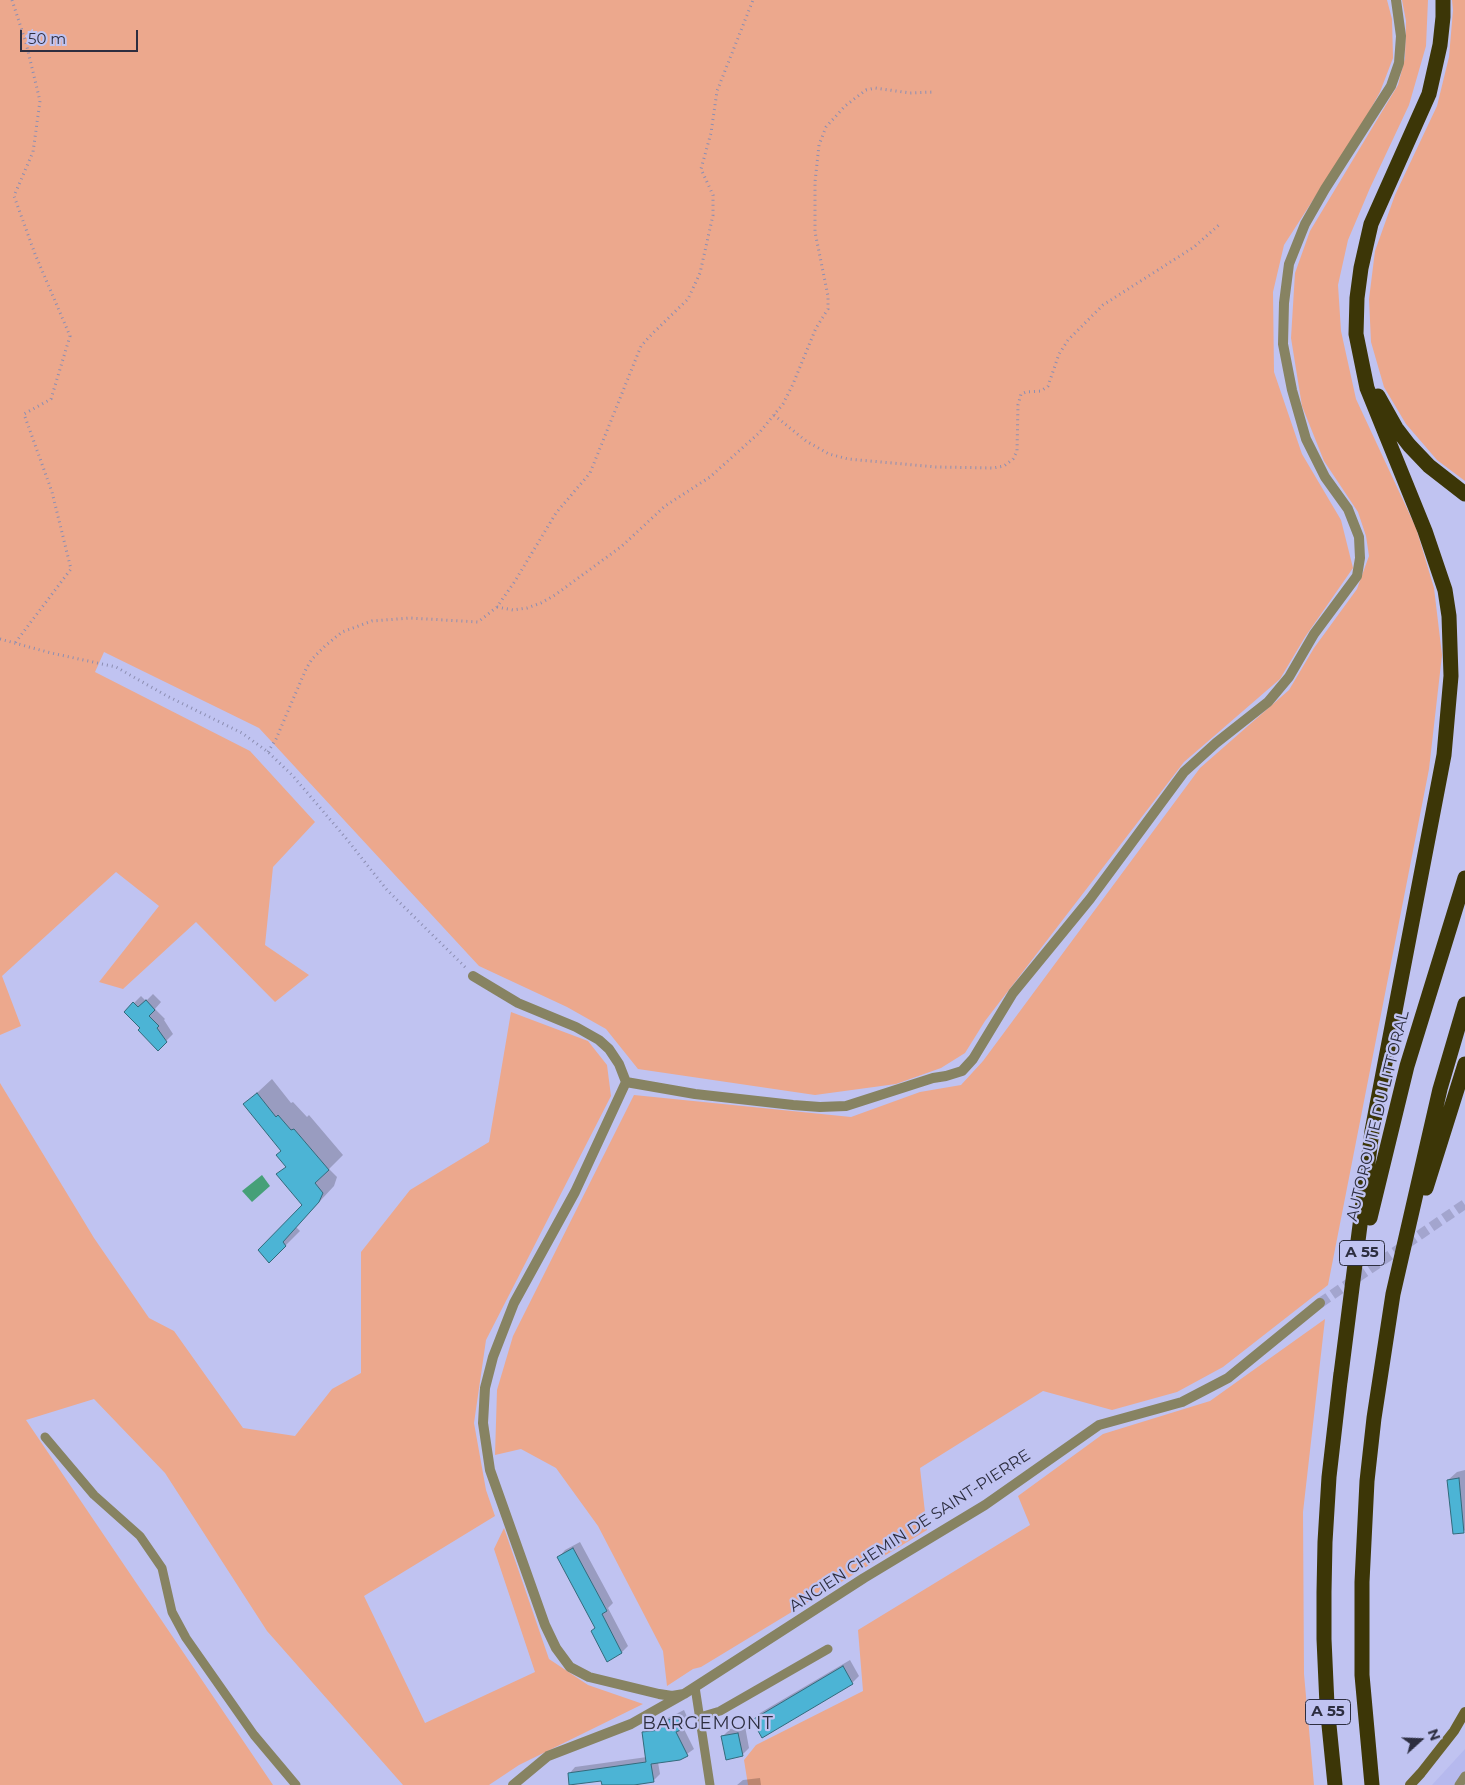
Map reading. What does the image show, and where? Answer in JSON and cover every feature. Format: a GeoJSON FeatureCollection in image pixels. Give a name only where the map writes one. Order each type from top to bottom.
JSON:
{"type":"FeatureCollection","features":[{"type":"Feature","properties":{"kind":"highway"},"geometry":{"type":"LineString","coordinates":[[1340,1382],[1372,1131],[1441,773],[1449,713],[1451,676],[1449,616],[1442,582],[1425,531],[1366,388],[1356,334],[1356,314],[1360,268],[1371,224],[1429,94],[1440,45],[1443,0]]}},
{"type":"Feature","properties":{"kind":"highway"},"geometry":{"type":"LineString","coordinates":[[1360,268],[1359,324],[1371,379],[1378,395],[1396,428],[1409,445],[1429,466],[1465,494]]}},
{"type":"Feature","properties":{"kind":"highway","name":"AUTOROUTE DU LITTORAL"},"geometry":{"type":"LineString","coordinates":[[1335,1785],[1327,1705],[1324,1639],[1325,1542],[1329,1477],[1340,1382],[1354,1294],[1391,1127],[1421,1018],[1465,878]]}},
{"type":"Feature","properties":{"kind":"highway","name":"A 55"},"geometry":{"type":"LineString","coordinates":[[1372,1785],[1362,1675],[1364,1533],[1374,1418],[1393,1294],[1440,1089],[1465,1004]]}},
{"type":"Feature","properties":{"kind":"highway"},"geometry":{"type":"LineString","coordinates":[[1393,1294],[1465,1064]]}},
{"type":"Feature","properties":{"kind":"main road"},"geometry":{"type":"LineString","coordinates":[[1410,1785],[1454,1731],[1465,1712]]}},
{"type":"Feature","properties":{"kind":"street"},"geometry":{"type":"LineString","coordinates":[[626,1082],[695,1094],[793,1106],[820,1107],[846,1106],[933,1078],[962,1072],[973,1059],[1013,993],[1090,899],[1184,772],[1216,743],[1268,702],[1289,678],[1314,634],[1357,576],[1360,558],[1359,536],[1348,509],[1325,477],[1306,439],[1292,390],[1283,344],[1284,303],[1289,264],[1305,224],[1313,210],[1391,86],[1399,63],[1401,36],[1396,0]]}},
{"type":"Feature","properties":{"kind":"street"},"geometry":{"type":"LineString","coordinates":[[474,976],[518,1003],[576,1027],[599,1040],[609,1049],[626,1082],[575,1192],[514,1303],[493,1357],[485,1388],[483,1423],[490,1470],[545,1625],[556,1648],[570,1667],[588,1677],[659,1694],[672,1696],[684,1694]]}},
{"type":"Feature","properties":{"kind":"street","name":"ANCIEN CHEMIN DE SAINT-PIERRE"},"geometry":{"type":"LineString","coordinates":[[513,1785],[548,1756],[631,1724],[684,1694],[864,1578],[985,1505],[1099,1425],[1182,1402],[1228,1378],[1320,1303]]}},
{"type":"Feature","properties":{"kind":"lane"},"geometry":{"type":"LineString","coordinates":[[46,1437],[94,1495],[140,1536],[162,1568],[172,1612],[186,1638],[254,1735],[296,1785]]}},
{"type":"Feature","properties":{"kind":"lane"},"geometry":{"type":"LineString","coordinates":[[700,1717],[720,1711],[828,1649]]}},
{"type":"Feature","properties":{"kind":"lane"},"geometry":{"type":"LineString","coordinates":[[695,1687],[710,1785]]}},
{"type":"Feature","properties":{"kind":"lane"},"geometry":{"type":"LineString","coordinates":[[1459,1785],[1465,1776]]}},
{"type":"Feature","properties":{"kind":"path"},"geometry":{"type":"LineString","coordinates":[[12,0],[26,43],[40,101],[33,152],[14,196],[35,254],[70,336],[51,399],[24,414],[52,492],[71,569],[15,643]]}},
{"type":"Feature","properties":{"kind":"path"},"geometry":{"type":"LineString","coordinates":[[268,752],[306,669],[312,659],[325,646],[342,632],[372,621],[410,618],[478,622],[497,607],[556,514],[590,473],[642,346],[688,299],[700,274],[713,215],[713,195],[702,169],[711,133],[718,91],[752,0]]}},
{"type":"Feature","properties":{"kind":"path"},"geometry":{"type":"LineString","coordinates":[[497,607],[513,610],[527,608],[555,595],[622,546],[665,506],[710,477],[759,433],[783,404],[794,384],[816,328],[828,309],[828,296],[815,232],[817,163],[819,145],[826,127],[845,106],[866,90],[875,88],[910,93],[934,92]]}},
{"type":"Feature","properties":{"kind":"path"},"geometry":{"type":"LineString","coordinates":[[774,415],[829,454],[848,459],[936,467],[993,468],[1004,466],[1017,451],[1018,405],[1021,394],[1040,391],[1048,386],[1059,354],[1068,340],[1103,305],[1194,247],[1220,224]]}},
{"type":"Feature","properties":{"kind":"path"},"geometry":{"type":"LineString","coordinates":[[0,639],[116,667],[167,696],[242,733],[268,752],[293,776],[340,830],[387,890],[474,976]]}},
{"type":"Feature","properties":{"kind":"shaded area"},"geometry":{"type":"Polygon","coordinates":[[[0,0],[1387,0],[1392,19],[1393,58],[1380,92],[1364,121],[1284,245],[1273,292],[1274,372],[1302,454],[1341,520],[1353,568],[1305,637],[1280,679],[1184,762],[985,1021],[965,1053],[941,1068],[896,1084],[815,1095],[638,1069],[606,1029],[567,1007],[479,966],[259,728],[104,652],[95,672],[250,751],[315,822],[273,867],[265,945],[309,975],[275,1002],[196,922],[123,989],[99,982],[159,906],[116,872],[2,976],[21,1026],[0,1035],[0,0]]]}},
{"type":"Feature","properties":{"kind":"shaded area"},"geometry":{"type":"Polygon","coordinates":[[[1402,0],[1428,0],[1426,46],[1409,105],[1348,240],[1338,285],[1341,331],[1356,399],[1416,528],[1434,588],[1442,655],[1429,769],[1328,1285],[1223,1367],[1177,1392],[1112,1410],[1043,1391],[920,1468],[927,1530],[667,1686],[663,1651],[598,1526],[556,1468],[521,1449],[495,1455],[497,1390],[513,1336],[634,1095],[851,1117],[920,1092],[961,1085],[983,1061],[1200,768],[1289,690],[1314,648],[1357,589],[1369,556],[1366,536],[1358,512],[1324,461],[1302,406],[1291,338],[1295,273],[1310,231],[1398,85],[1405,58],[1406,21],[1402,0]]]}},
{"type":"Feature","properties":{"kind":"shaded area"},"geometry":{"type":"Polygon","coordinates":[[[1452,0],[1465,0],[1465,481],[1437,460],[1406,424],[1384,387],[1371,342],[1369,299],[1375,251],[1395,195],[1437,106],[1449,57],[1453,10],[1452,0]]]}},
{"type":"Feature","properties":{"kind":"shaded area"},"geometry":{"type":"Polygon","coordinates":[[[511,1012],[588,1041],[607,1065],[611,1096],[486,1340],[474,1423],[486,1490],[495,1516],[364,1596],[425,1723],[535,1672],[494,1549],[504,1528],[549,1659],[588,1685],[643,1704],[519,1765],[489,1785],[403,1785],[267,1631],[165,1473],[94,1399],[26,1420],[273,1785],[0,1785],[0,1083],[94,1238],[149,1318],[174,1331],[243,1428],[295,1436],[332,1389],[361,1373],[361,1252],[410,1190],[489,1142],[511,1012]]]}},
{"type":"Feature","properties":{"kind":"shaded area"},"geometry":{"type":"Polygon","coordinates":[[[262,1175],[270,1186],[252,1202],[242,1191],[262,1175]]]}},
{"type":"Feature","properties":{"kind":"shaded area"},"geometry":{"type":"Polygon","coordinates":[[[1325,1319],[1303,1512],[1304,1674],[1314,1785],[748,1785],[744,1760],[756,1745],[863,1691],[858,1630],[1030,1525],[1018,1496],[1103,1434],[1210,1401],[1325,1319]]]}},
{"type":"Feature","properties":{"kind":"shaded area"},"geometry":{"type":"Polygon","coordinates":[[[1465,1749],[1465,1785],[1432,1785],[1465,1749]]]}},
{"type":"Feature","properties":{"kind":"building"},"geometry":{"type":"Polygon","coordinates":[[[146,1000],[155,1010],[149,1016],[159,1026],[157,1028],[167,1042],[158,1051],[138,1030],[140,1028],[124,1012],[133,1002],[138,1007],[146,1000]]]}},
{"type":"Feature","properties":{"kind":"building"},"geometry":{"type":"Polygon","coordinates":[[[257,1093],[276,1117],[278,1115],[291,1130],[294,1129],[329,1170],[315,1183],[323,1193],[319,1202],[283,1242],[286,1246],[269,1263],[258,1250],[302,1205],[276,1174],[286,1167],[276,1155],[281,1151],[243,1104],[257,1093]]]}},
{"type":"Feature","properties":{"kind":"building"},"geometry":{"type":"Polygon","coordinates":[[[1459,1478],[1464,1533],[1453,1534],[1447,1480],[1459,1478]]]}},
{"type":"Feature","properties":{"kind":"building"},"geometry":{"type":"Polygon","coordinates":[[[573,1548],[607,1611],[602,1614],[622,1653],[607,1662],[591,1631],[595,1628],[557,1557],[573,1548]]]}},
{"type":"Feature","properties":{"kind":"building"},"geometry":{"type":"Polygon","coordinates":[[[843,1666],[853,1684],[762,1738],[752,1720],[843,1666]]]}},
{"type":"Feature","properties":{"kind":"building"},"geometry":{"type":"Polygon","coordinates":[[[677,1716],[683,1729],[676,1732],[688,1756],[680,1760],[651,1764],[654,1782],[634,1785],[602,1785],[601,1781],[569,1785],[568,1773],[646,1762],[642,1732],[660,1730],[658,1725],[677,1716]]]}},
{"type":"Feature","properties":{"kind":"building"},"geometry":{"type":"Polygon","coordinates":[[[738,1733],[743,1756],[726,1760],[721,1736],[738,1733]]]}},
{"type":"Feature","properties":{"kind":"tunnel"},"geometry":{"type":"LineString","coordinates":[[1320,1303],[1465,1204]]}},
{"type":"Feature","properties":{"kind":"district","name":"BARGEMONT"},"geometry":{"type":"Point","coordinates":[708,1724]}}]}
